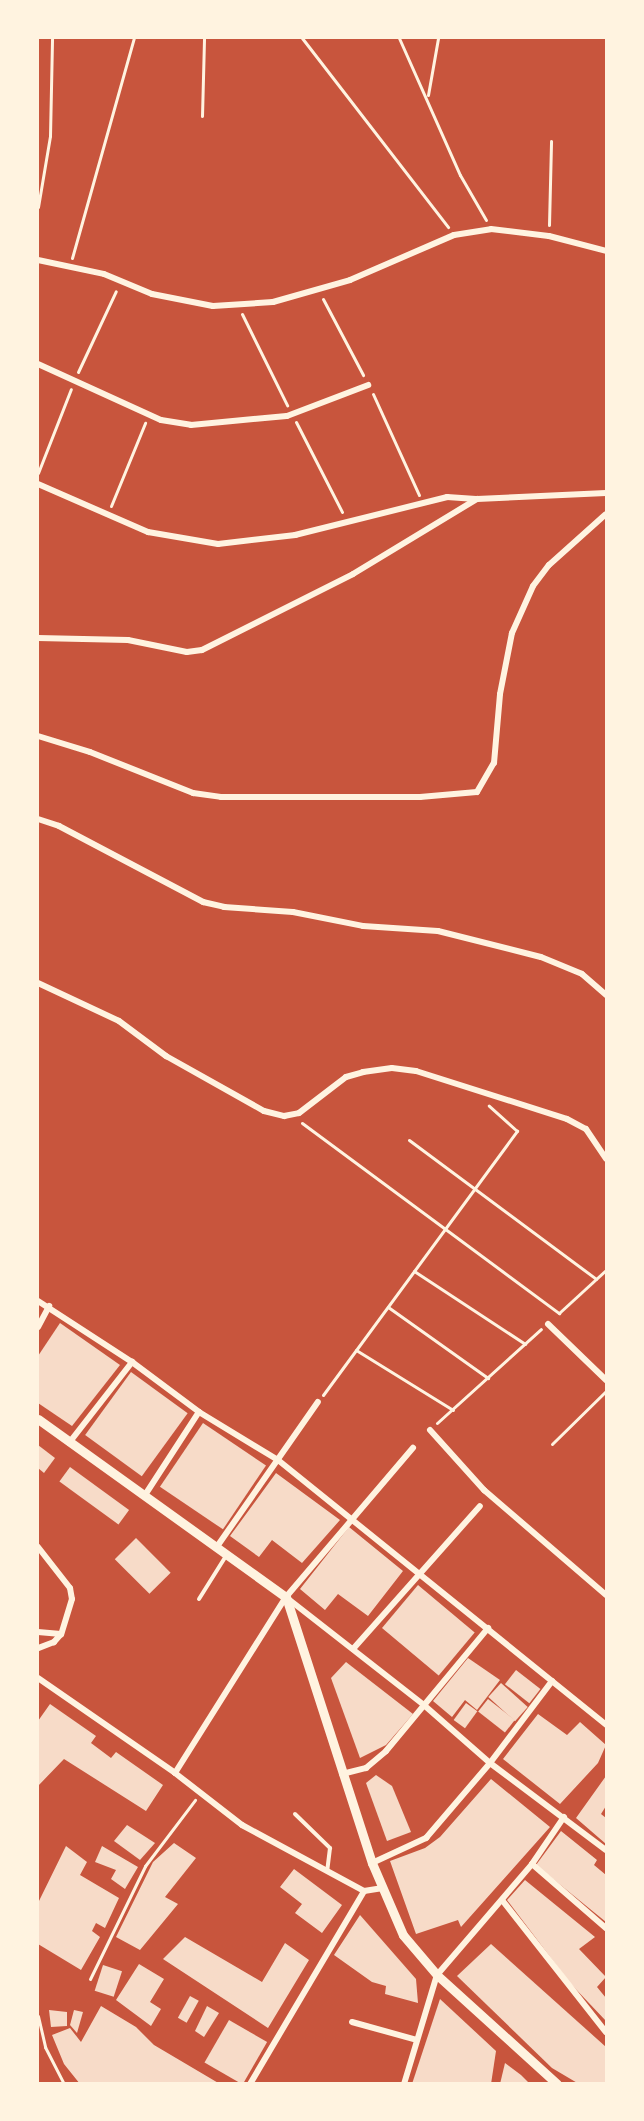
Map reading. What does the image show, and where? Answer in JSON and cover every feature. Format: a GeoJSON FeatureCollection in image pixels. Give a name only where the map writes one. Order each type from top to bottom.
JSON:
{"type":"FeatureCollection","features":[{"type":"Feature","properties":{"kind":"street"},"geometry":{"type":"LineString","coordinates":[[38,260],[104,274],[152,294],[213,306],[273,302],[350,280],[454,235],[490,229],[549,236],[606,251]]}},
{"type":"Feature","properties":{"kind":"street"},"geometry":{"type":"LineString","coordinates":[[38,364],[148,415],[191,426],[287,416],[368,385]]}},
{"type":"Feature","properties":{"kind":"street"},"geometry":{"type":"LineString","coordinates":[[38,484],[148,532],[218,544],[295,535],[447,497],[477,499],[606,493]]}},
{"type":"Feature","properties":{"kind":"street"},"geometry":{"type":"LineString","coordinates":[[38,638],[128,640],[187,652],[202,650],[353,574],[477,499]]}},
{"type":"Feature","properties":{"kind":"street"},"geometry":{"type":"LineString","coordinates":[[38,736],[90,752],[193,793],[221,797],[420,797],[477,792],[494,763],[500,694],[512,633],[533,586],[549,565],[606,514]]}},
{"type":"Feature","properties":{"kind":"street"},"geometry":{"type":"LineString","coordinates":[[38,819],[59,826],[203,902],[224,907],[293,912],[363,926],[438,932],[541,957],[582,974],[606,995]]}},
{"type":"Feature","properties":{"kind":"street"},"geometry":{"type":"LineString","coordinates":[[38,983],[119,1021],[166,1056],[264,1111],[299,1113],[346,1077],[372,1070],[416,1071],[567,1119],[586,1129],[606,1159]]}},
{"type":"Feature","properties":{"kind":"street"},"geometry":{"type":"LineString","coordinates":[[38,1301],[132,1362],[199,1413],[278,1460],[351,1516],[606,1725]]}},
{"type":"Feature","properties":{"kind":"street"},"geometry":{"type":"LineString","coordinates":[[38,1327],[49,1306]]}},
{"type":"Feature","properties":{"kind":"street"},"geometry":{"type":"LineString","coordinates":[[548,1323],[606,1380]]}},
{"type":"Feature","properties":{"kind":"street"},"geometry":{"type":"LineString","coordinates":[[69,1443],[132,1362]]}},
{"type":"Feature","properties":{"kind":"street"},"geometry":{"type":"LineString","coordinates":[[216,1548],[318,1402]]}},
{"type":"Feature","properties":{"kind":"street"},"geometry":{"type":"LineString","coordinates":[[145,1495],[199,1413]]}},
{"type":"Feature","properties":{"kind":"street"},"geometry":{"type":"LineString","coordinates":[[38,1419],[285,1597],[425,1706],[490,1763],[606,1850]]}},
{"type":"Feature","properties":{"kind":"street"},"geometry":{"type":"LineString","coordinates":[[430,1430],[484,1490],[606,1595]]}},
{"type":"Feature","properties":{"kind":"street"},"geometry":{"type":"LineString","coordinates":[[175,1773],[285,1597],[351,1516],[413,1448]]}},
{"type":"Feature","properties":{"kind":"street"},"geometry":{"type":"LineString","coordinates":[[353,1649],[419,1571],[480,1506]]}},
{"type":"Feature","properties":{"kind":"street"},"geometry":{"type":"LineString","coordinates":[[38,1547],[70,1588],[69,1618],[61,1634],[54,1642],[38,1648]]}},
{"type":"Feature","properties":{"kind":"street"},"geometry":{"type":"LineString","coordinates":[[285,1597],[372,1863],[403,1935],[436,1975],[557,2084]]}},
{"type":"Feature","properties":{"kind":"street"},"geometry":{"type":"LineString","coordinates":[[342,1774],[366,1768],[425,1706],[488,1628]]}},
{"type":"Feature","properties":{"kind":"street"},"geometry":{"type":"LineString","coordinates":[[38,1632],[61,1634]]}},
{"type":"Feature","properties":{"kind":"street"},"geometry":{"type":"LineString","coordinates":[[38,1678],[175,1773],[242,1825],[364,1891],[383,1888]]}},
{"type":"Feature","properties":{"kind":"street"},"geometry":{"type":"LineString","coordinates":[[372,1863],[426,1838],[490,1763],[552,1681]]}},
{"type":"Feature","properties":{"kind":"street"},"geometry":{"type":"LineString","coordinates":[[404,2084],[436,1975],[532,1864],[564,1817]]}},
{"type":"Feature","properties":{"kind":"street"},"geometry":{"type":"LineString","coordinates":[[532,1864],[606,1928]]}},
{"type":"Feature","properties":{"kind":"street"},"geometry":{"type":"LineString","coordinates":[[250,2084],[364,1891]]}},
{"type":"Feature","properties":{"kind":"street"},"geometry":{"type":"LineString","coordinates":[[502,1900],[606,2032]]}},
{"type":"Feature","properties":{"kind":"street"},"geometry":{"type":"LineString","coordinates":[[352,2022],[417,2040]]}},
{"type":"Feature","properties":{"kind":"lane"},"geometry":{"type":"LineString","coordinates":[[199,1599],[226,1555]]}},
{"type":"Feature","properties":{"kind":"lane"},"geometry":{"type":"LineString","coordinates":[[295,1814],[330,1848],[327,1871]]}},
{"type":"Feature","properties":{"kind":"path"},"geometry":{"type":"LineString","coordinates":[[38,207],[50,136],[52,38]]}},
{"type":"Feature","properties":{"kind":"path"},"geometry":{"type":"LineString","coordinates":[[70,266],[134,38]]}},
{"type":"Feature","properties":{"kind":"path"},"geometry":{"type":"LineString","coordinates":[[202,116],[204,38]]}},
{"type":"Feature","properties":{"kind":"path"},"geometry":{"type":"LineString","coordinates":[[302,38],[454,235]]}},
{"type":"Feature","properties":{"kind":"path"},"geometry":{"type":"LineString","coordinates":[[399,38],[428,96],[460,175],[490,229]]}},
{"type":"Feature","properties":{"kind":"path"},"geometry":{"type":"LineString","coordinates":[[428,96],[438,38]]}},
{"type":"Feature","properties":{"kind":"path"},"geometry":{"type":"LineString","coordinates":[[549,236],[551,141]]}},
{"type":"Feature","properties":{"kind":"path"},"geometry":{"type":"LineString","coordinates":[[107,516],[148,415]]}},
{"type":"Feature","properties":{"kind":"path"},"geometry":{"type":"LineString","coordinates":[[318,1402],[517,1131],[471,1090]]}},
{"type":"Feature","properties":{"kind":"path"},"geometry":{"type":"LineString","coordinates":[[290,1114],[559,1313]]}},
{"type":"Feature","properties":{"kind":"path"},"geometry":{"type":"LineString","coordinates":[[409,1140],[597,1279]]}},
{"type":"Feature","properties":{"kind":"path"},"geometry":{"type":"LineString","coordinates":[[430,1430],[606,1270]]}},
{"type":"Feature","properties":{"kind":"path"},"geometry":{"type":"LineString","coordinates":[[414,1271],[525,1344]]}},
{"type":"Feature","properties":{"kind":"path"},"geometry":{"type":"LineString","coordinates":[[387,1307],[488,1378]]}},
{"type":"Feature","properties":{"kind":"path"},"geometry":{"type":"LineString","coordinates":[[356,1350],[453,1410]]}},
{"type":"Feature","properties":{"kind":"path"},"geometry":{"type":"LineString","coordinates":[[552,1444],[606,1391]]}},
{"type":"Feature","properties":{"kind":"path"},"geometry":{"type":"LineString","coordinates":[[90,1979],[145,1866],[200,1794]]}},
{"type":"Feature","properties":{"kind":"path"},"geometry":{"type":"LineString","coordinates":[[38,2016],[45,2047],[64,2084]]}},
{"type":"Feature","properties":{"kind":"building"},"geometry":{"type":"Polygon","coordinates":[[[60,1323],[120,1365],[72,1426],[38,1403],[38,1356],[60,1323]]]}},
{"type":"Feature","properties":{"kind":"building"},"geometry":{"type":"Polygon","coordinates":[[[131,1372],[188,1413],[142,1476],[85,1435],[131,1372]]]}},
{"type":"Feature","properties":{"kind":"building"},"geometry":{"type":"Polygon","coordinates":[[[203,1423],[266,1465],[223,1529],[160,1487],[203,1423]]]}},
{"type":"Feature","properties":{"kind":"building"},"geometry":{"type":"Polygon","coordinates":[[[38,1445],[55,1458],[44,1473],[38,1468],[38,1445]]]}},
{"type":"Feature","properties":{"kind":"building"},"geometry":{"type":"Polygon","coordinates":[[[70,1467],[129,1510],[118,1524],[59,1482],[70,1467]]]}},
{"type":"Feature","properties":{"kind":"building"},"geometry":{"type":"Polygon","coordinates":[[[276,1473],[340,1520],[302,1563],[272,1540],[259,1557],[230,1536],[276,1473]]]}},
{"type":"Feature","properties":{"kind":"building"},"geometry":{"type":"Polygon","coordinates":[[[349,1527],[403,1571],[368,1616],[338,1594],[325,1610],[300,1589],[349,1527]]]}},
{"type":"Feature","properties":{"kind":"building"},"geometry":{"type":"Polygon","coordinates":[[[136,1538],[171,1573],[149,1594],[115,1559],[136,1538]]]}},
{"type":"Feature","properties":{"kind":"building"},"geometry":{"type":"Polygon","coordinates":[[[418,1585],[475,1633],[439,1675],[382,1628],[418,1585]]]}},
{"type":"Feature","properties":{"kind":"building"},"geometry":{"type":"Polygon","coordinates":[[[468,1658],[500,1680],[477,1710],[465,1700],[452,1717],[433,1701],[468,1658]]]}},
{"type":"Feature","properties":{"kind":"building"},"geometry":{"type":"Polygon","coordinates":[[[346,1662],[413,1714],[386,1745],[360,1758],[331,1678],[346,1662]]]}},
{"type":"Feature","properties":{"kind":"building"},"geometry":{"type":"Polygon","coordinates":[[[516,1670],[540,1689],[529,1703],[505,1684],[516,1670]]]}},
{"type":"Feature","properties":{"kind":"building"},"geometry":{"type":"Polygon","coordinates":[[[501,1683],[528,1707],[515,1721],[488,1697],[501,1683]]]}},
{"type":"Feature","properties":{"kind":"building"},"geometry":{"type":"Polygon","coordinates":[[[488,1699],[515,1720],[505,1733],[478,1712],[488,1699]]]}},
{"type":"Feature","properties":{"kind":"building"},"geometry":{"type":"Polygon","coordinates":[[[466,1703],[477,1711],[465,1728],[454,1720],[466,1703]]]}},
{"type":"Feature","properties":{"kind":"building"},"geometry":{"type":"Polygon","coordinates":[[[50,1704],[96,1736],[91,1743],[111,1758],[116,1752],[163,1785],[146,1811],[64,1759],[38,1786],[38,1721],[50,1704]]]}},
{"type":"Feature","properties":{"kind":"building"},"geometry":{"type":"Polygon","coordinates":[[[538,1714],[567,1735],[580,1722],[606,1745],[598,1763],[560,1804],[503,1759],[538,1714]]]}},
{"type":"Feature","properties":{"kind":"building"},"geometry":{"type":"Polygon","coordinates":[[[376,1775],[392,1786],[411,1832],[387,1841],[366,1783],[376,1775]]]}},
{"type":"Feature","properties":{"kind":"building"},"geometry":{"type":"Polygon","coordinates":[[[606,1776],[606,1806],[601,1814],[606,1818],[606,1844],[576,1818],[606,1776]]]}},
{"type":"Feature","properties":{"kind":"building"},"geometry":{"type":"Polygon","coordinates":[[[491,1779],[550,1827],[461,1927],[458,1920],[416,1934],[390,1861],[425,1848],[440,1837],[491,1779]]]}},
{"type":"Feature","properties":{"kind":"building"},"geometry":{"type":"Polygon","coordinates":[[[127,1825],[155,1843],[140,1860],[114,1841],[127,1825]]]}},
{"type":"Feature","properties":{"kind":"building"},"geometry":{"type":"Polygon","coordinates":[[[561,1831],[597,1860],[594,1865],[606,1875],[606,1922],[536,1865],[561,1831]]]}},
{"type":"Feature","properties":{"kind":"building"},"geometry":{"type":"Polygon","coordinates":[[[174,1843],[196,1858],[165,1897],[178,1904],[140,1950],[116,1937],[153,1862],[174,1843]]]}},
{"type":"Feature","properties":{"kind":"building"},"geometry":{"type":"Polygon","coordinates":[[[66,1846],[87,1862],[80,1875],[119,1898],[105,1928],[96,1923],[92,1931],[100,1937],[81,1970],[38,1944],[38,1903],[66,1846]]]}},
{"type":"Feature","properties":{"kind":"building"},"geometry":{"type":"Polygon","coordinates":[[[102,1846],[138,1867],[125,1889],[111,1879],[116,1870],[95,1862],[102,1846]]]}},
{"type":"Feature","properties":{"kind":"building"},"geometry":{"type":"Polygon","coordinates":[[[294,1869],[342,1905],[322,1933],[295,1913],[302,1904],[280,1887],[294,1869]]]}},
{"type":"Feature","properties":{"kind":"building"},"geometry":{"type":"Polygon","coordinates":[[[525,1880],[595,1937],[579,1949],[606,1977],[597,1987],[606,1998],[606,2021],[570,1983],[507,1900],[525,1880]]]}},
{"type":"Feature","properties":{"kind":"building"},"geometry":{"type":"Polygon","coordinates":[[[360,1915],[416,1979],[418,2003],[385,1994],[386,1986],[372,1982],[334,1955],[360,1915]]]}},
{"type":"Feature","properties":{"kind":"building"},"geometry":{"type":"Polygon","coordinates":[[[185,1937],[262,1982],[285,1943],[309,1960],[268,2028],[163,1959],[185,1937]]]}},
{"type":"Feature","properties":{"kind":"building"},"geometry":{"type":"Polygon","coordinates":[[[491,1944],[606,2047],[606,2084],[579,2084],[552,2068],[457,1976],[491,1944]]]}},
{"type":"Feature","properties":{"kind":"building"},"geometry":{"type":"Polygon","coordinates":[[[139,1964],[164,1979],[150,2002],[161,2009],[151,2026],[116,2000],[139,1964]]]}},
{"type":"Feature","properties":{"kind":"building"},"geometry":{"type":"Polygon","coordinates":[[[103,1965],[122,1971],[114,1997],[95,1991],[103,1965]]]}},
{"type":"Feature","properties":{"kind":"building"},"geometry":{"type":"Polygon","coordinates":[[[190,1996],[199,2001],[187,2023],[178,2018],[190,1996]]]}},
{"type":"Feature","properties":{"kind":"building"},"geometry":{"type":"Polygon","coordinates":[[[440,1999],[496,2051],[491,2084],[412,2084],[440,1999]]]}},
{"type":"Feature","properties":{"kind":"building"},"geometry":{"type":"Polygon","coordinates":[[[101,2006],[136,2027],[154,2045],[220,2084],[80,2084],[64,2064],[52,2035],[70,2028],[81,2042],[101,2006]]]}},
{"type":"Feature","properties":{"kind":"building"},"geometry":{"type":"Polygon","coordinates":[[[207,2006],[219,2013],[204,2037],[195,2031],[207,2006]]]}},
{"type":"Feature","properties":{"kind":"building"},"geometry":{"type":"Polygon","coordinates":[[[49,2010],[67,2012],[67,2026],[51,2027],[49,2010]]]}},
{"type":"Feature","properties":{"kind":"building"},"geometry":{"type":"Polygon","coordinates":[[[74,2010],[83,2012],[77,2033],[70,2025],[74,2010]]]}},
{"type":"Feature","properties":{"kind":"building"},"geometry":{"type":"Polygon","coordinates":[[[229,2020],[267,2042],[243,2084],[205,2062],[229,2020]]]}},
{"type":"Feature","properties":{"kind":"building"},"geometry":{"type":"Polygon","coordinates":[[[505,2063],[521,2075],[530,2084],[500,2084],[505,2063]]]}}]}
